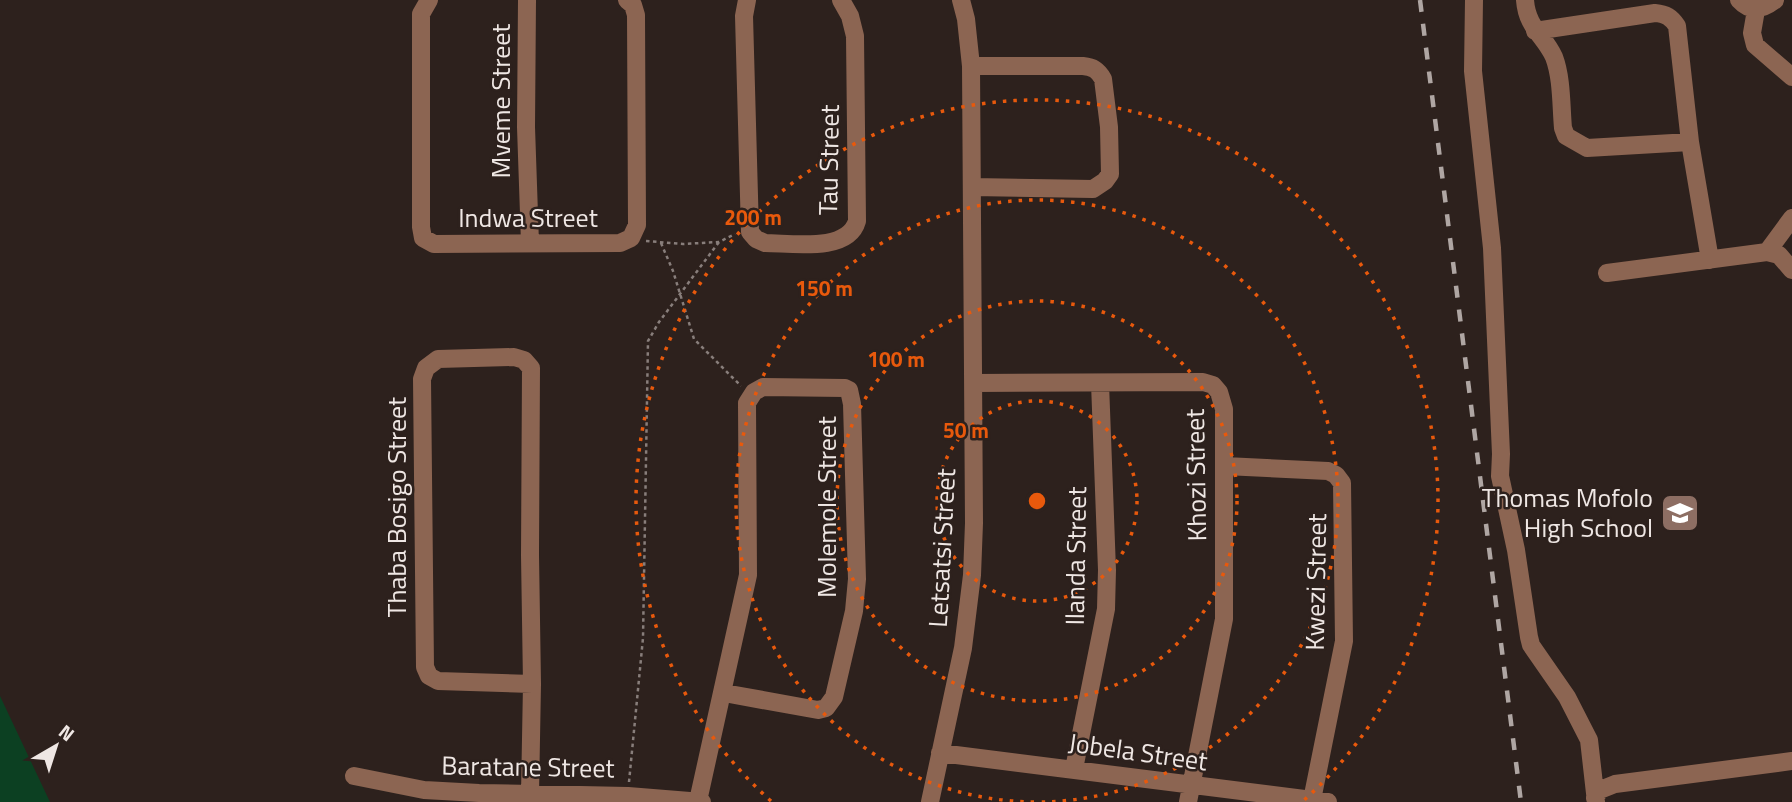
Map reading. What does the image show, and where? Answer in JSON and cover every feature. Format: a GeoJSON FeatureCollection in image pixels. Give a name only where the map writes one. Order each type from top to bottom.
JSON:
{"type":"FeatureCollection","features":[{"type":"Feature","properties":{"kind":"street","name":"Indwa Street"},"geometry":{"type":"LineString","coordinates":[[429,0],[421,14],[421,227],[423,238],[434,244],[620,243],[634,234],[638,225],[636,15],[633,5],[627,0]]}},
{"type":"Feature","properties":{"kind":"street","name":"Mveme Street"},"geometry":{"type":"LineString","coordinates":[[527,0],[526,127],[530,243]]}},
{"type":"Feature","properties":{"kind":"street"},"geometry":{"type":"LineString","coordinates":[[747,0],[744,16],[748,228]]}},
{"type":"Feature","properties":{"kind":"street","name":"Tau Street"},"geometry":{"type":"LineString","coordinates":[[748,228],[752,236],[765,243],[829,243],[842,240],[855,226],[855,36],[850,16],[841,0]]}},
{"type":"Feature","properties":{"kind":"street","name":"Letsatsi Street"},"geometry":{"type":"LineString","coordinates":[[930,802],[963,648],[972,575],[974,383],[971,66],[961,0]]}},
{"type":"Feature","properties":{"kind":"street"},"geometry":{"type":"LineString","coordinates":[[1474,0],[1474,71],[1492,248],[1500,477],[1516,550],[1531,645],[1567,697],[1589,740],[1596,800]]}},
{"type":"Feature","properties":{"kind":"street"},"geometry":{"type":"LineString","coordinates":[[1525,0],[1529,20],[1548,46],[1556,65],[1566,136],[1587,148],[1690,142]]}},
{"type":"Feature","properties":{"kind":"street"},"geometry":{"type":"LineString","coordinates":[[1739,0],[1756,10],[1775,0]]}},
{"type":"Feature","properties":{"kind":"street"},"geometry":{"type":"LineString","coordinates":[[1756,10],[1752,33],[1755,45],[1792,76]]}},
{"type":"Feature","properties":{"kind":"street"},"geometry":{"type":"LineString","coordinates":[[1535,31],[1655,13],[1668,16],[1676,26],[1690,142],[1710,260]]}},
{"type":"Feature","properties":{"kind":"street"},"geometry":{"type":"LineString","coordinates":[[971,66],[1083,66],[1093,67],[1100,72],[1104,79],[1110,174],[1093,189],[972,187]]}},
{"type":"Feature","properties":{"kind":"street"},"geometry":{"type":"LineString","coordinates":[[1767,252],[1792,218]]}},
{"type":"Feature","properties":{"kind":"street"},"geometry":{"type":"LineString","coordinates":[[1607,273],[1767,252],[1786,261],[1792,270]]}},
{"type":"Feature","properties":{"kind":"street","name":"Thaba Bosigo Street"},"geometry":{"type":"LineString","coordinates":[[530,794],[532,684],[531,368],[524,360],[514,357],[438,359],[426,368],[422,379],[425,667],[429,676],[438,681],[532,684]]}},
{"type":"Feature","properties":{"kind":"street","name":"Khozi Street"},"geometry":{"type":"LineString","coordinates":[[974,383],[1203,382],[1213,385],[1220,395],[1224,405],[1225,466],[1223,635],[1190,794]]}},
{"type":"Feature","properties":{"kind":"street","name":"Ilanda Street"},"geometry":{"type":"LineString","coordinates":[[1074,769],[1106,609],[1100,383]]}},
{"type":"Feature","properties":{"kind":"street","name":"Molemole Street"},"geometry":{"type":"LineString","coordinates":[[724,693],[815,710],[826,708],[836,692],[857,589],[852,404],[849,390],[841,387],[770,386],[756,390],[750,396]]}},
{"type":"Feature","properties":{"kind":"street"},"geometry":{"type":"LineString","coordinates":[[700,802],[744,601],[749,565],[746,411],[750,396]]}},
{"type":"Feature","properties":{"kind":"street","name":"Kwezi Street"},"geometry":{"type":"LineString","coordinates":[[1225,466],[1328,471],[1336,475],[1342,485],[1344,641],[1320,801]]}},
{"type":"Feature","properties":{"kind":"street","name":"Jobela Street"},"geometry":{"type":"LineString","coordinates":[[940,753],[1074,769],[1190,794],[1320,801]]}},
{"type":"Feature","properties":{"kind":"street"},"geometry":{"type":"LineString","coordinates":[[1596,800],[1600,790],[1615,784],[1792,761]]}},
{"type":"Feature","properties":{"kind":"street","name":"Baratane Street"},"geometry":{"type":"LineString","coordinates":[[354,776],[410,789],[479,798],[530,794],[628,796],[700,802]]}},
{"type":"Feature","properties":{"kind":"path"},"geometry":{"type":"LineString","coordinates":[[634,234],[643,240],[661,243],[719,242],[748,228]]}},
{"type":"Feature","properties":{"kind":"path"},"geometry":{"type":"LineString","coordinates":[[628,796],[643,638],[648,341],[659,322],[719,242]]}},
{"type":"Feature","properties":{"kind":"path"},"geometry":{"type":"LineString","coordinates":[[661,243],[673,271],[694,339],[750,396]]}},
{"type":"Feature","properties":{"kind":"green space"},"geometry":{"type":"Polygon","coordinates":[[[0,696],[50,802],[0,802],[0,696]]]}},
{"type":"Feature","properties":{"kind":"railway"},"geometry":{"type":"LineString","coordinates":[[1420,0],[1521,802]]}},
{"type":"Feature","properties":{"kind":"place","name":"Thomas Mofolo High School"},"geometry":{"type":"Point","coordinates":[1680,513]}}]}
